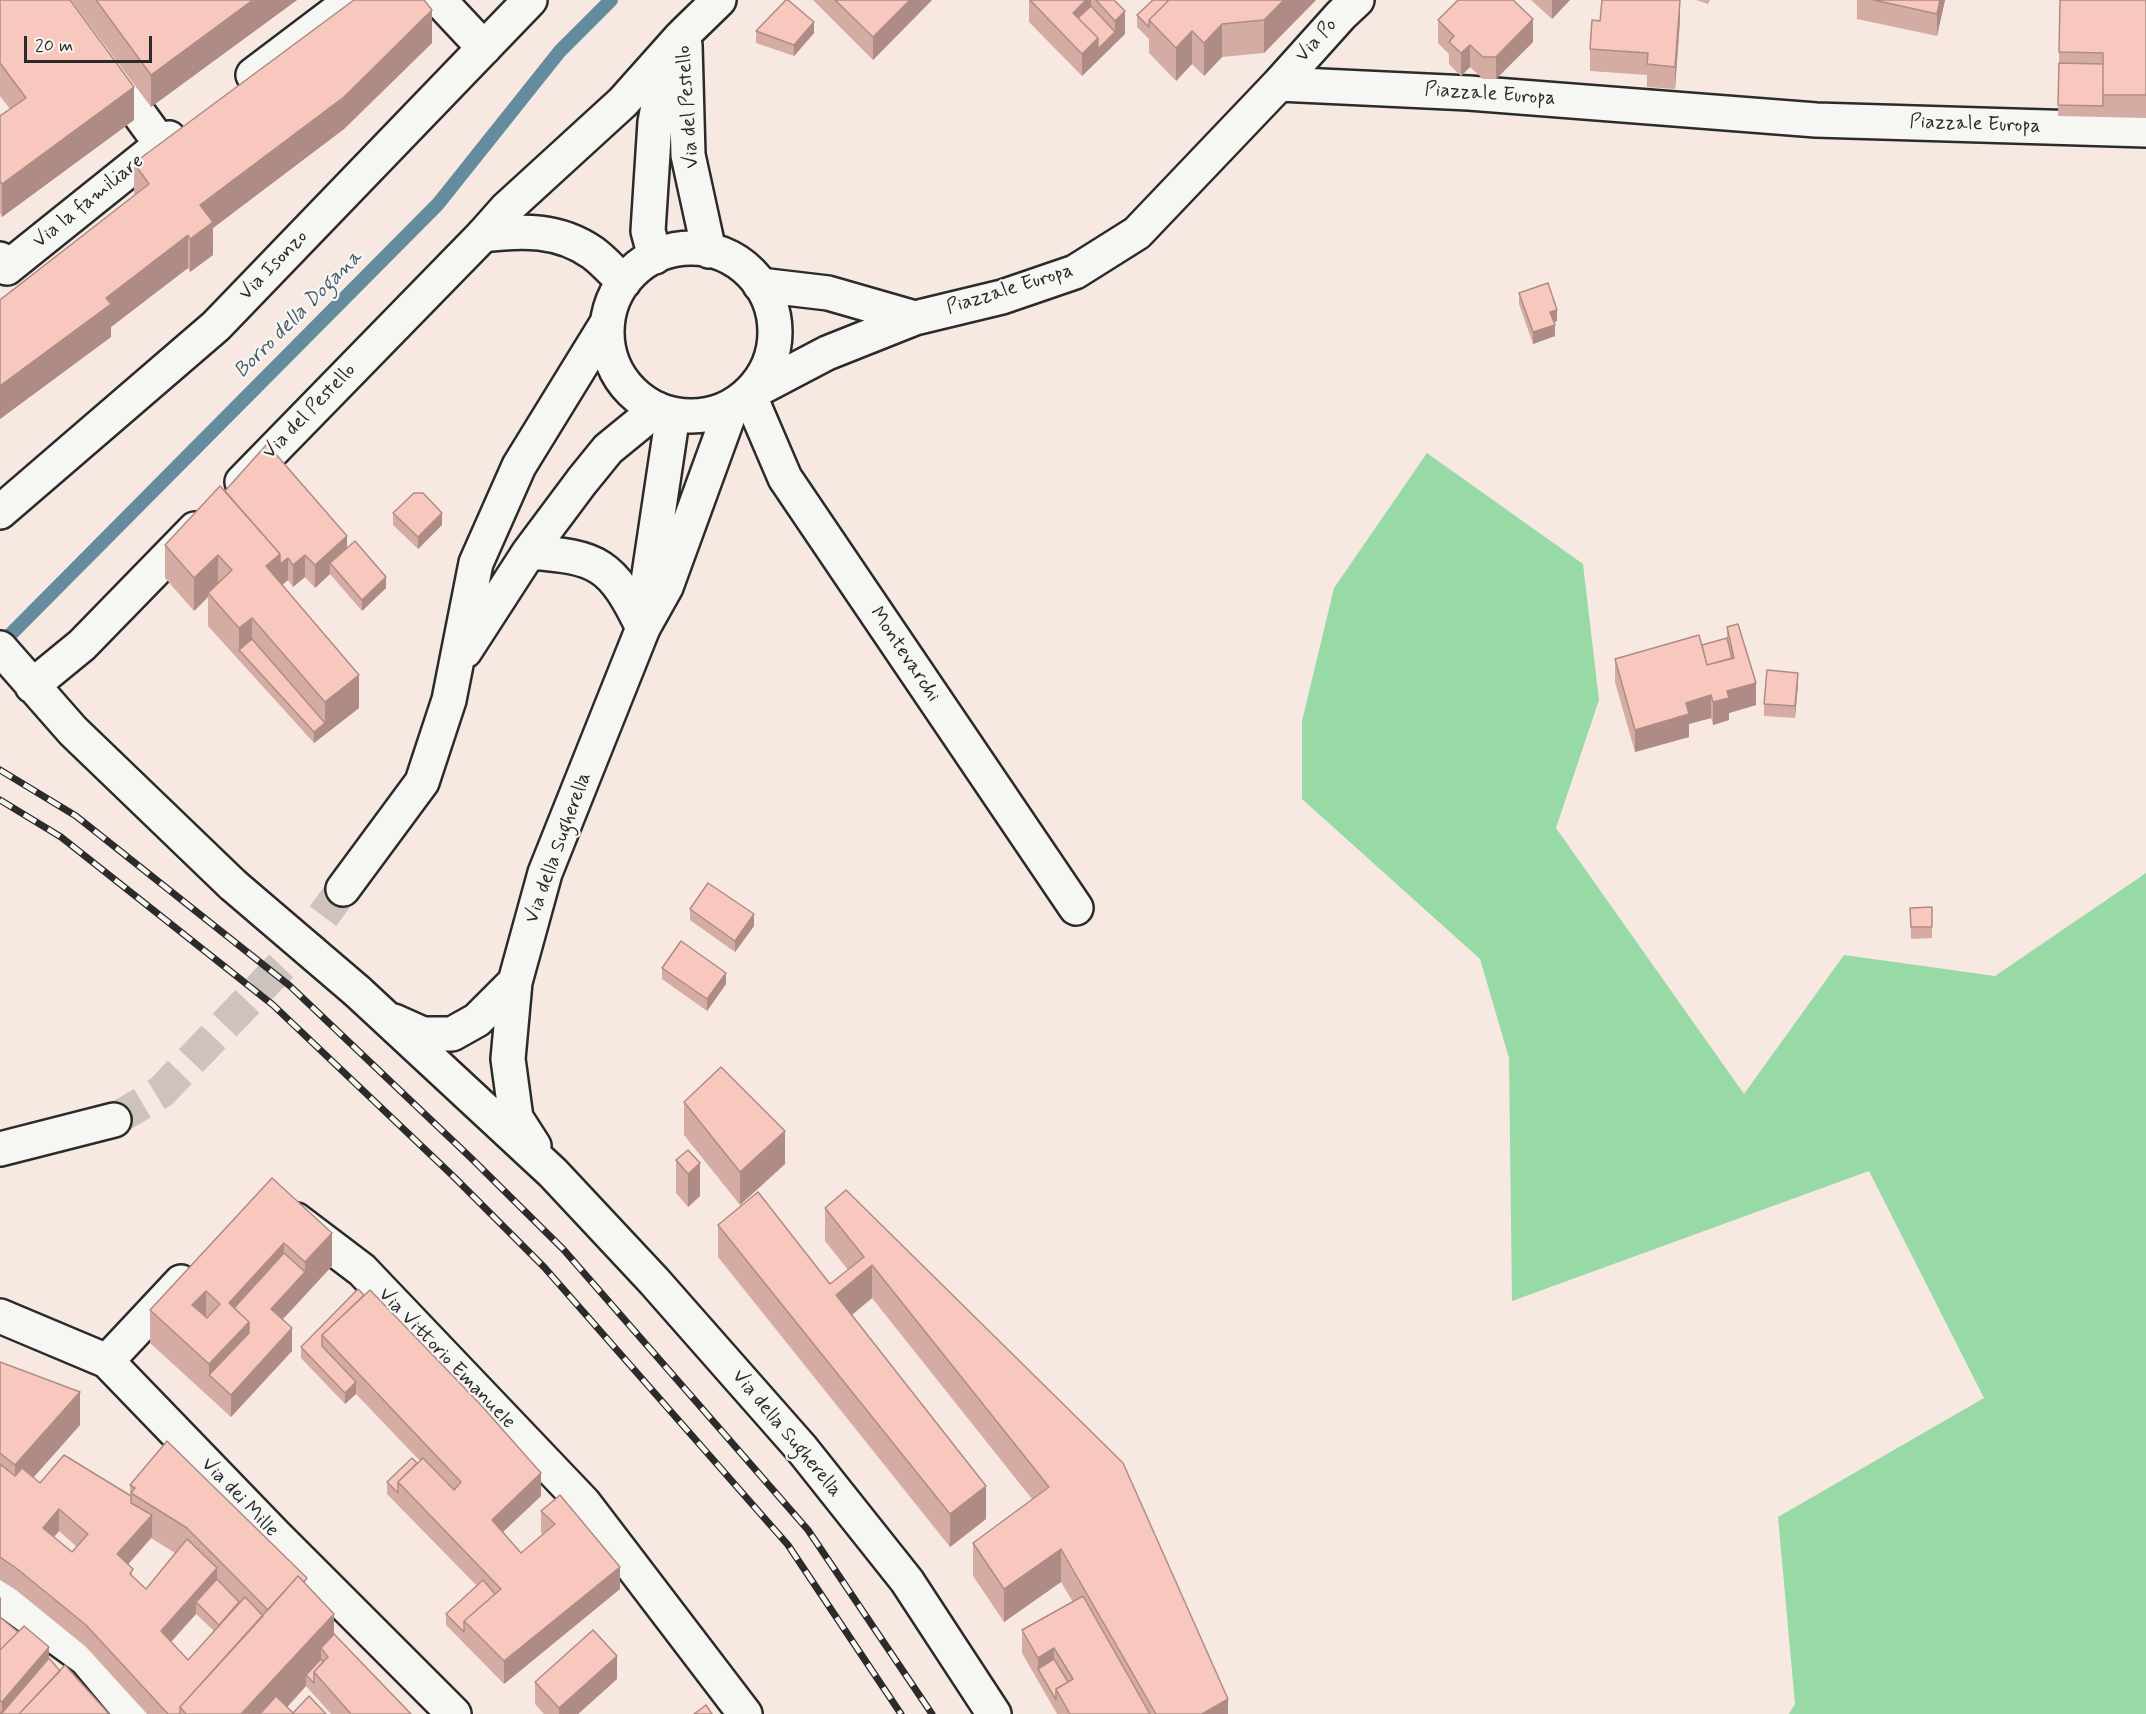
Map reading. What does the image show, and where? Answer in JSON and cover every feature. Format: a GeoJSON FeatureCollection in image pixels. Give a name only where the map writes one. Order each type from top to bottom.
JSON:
{"type":"FeatureCollection","features":[{"type":"Feature","properties":{"kind":"street"},"geometry":{"type":"LineString","coordinates":[[56,0],[161,144]]}},
{"type":"Feature","properties":{"kind":"street"},"geometry":{"type":"LineString","coordinates":[[228,94],[352,0]]}},
{"type":"Feature","properties":{"kind":"street"},"geometry":{"type":"LineString","coordinates":[[439,0],[484,48]]}},
{"type":"Feature","properties":{"kind":"street","name":"Via Isonzo"},"geometry":{"type":"LineString","coordinates":[[0,512],[216,326],[530,0]]}},
{"type":"Feature","properties":{"kind":"street","name":"Via del Pestello"},"geometry":{"type":"LineString","coordinates":[[15,666],[82,645],[506,209],[623,102],[684,33],[719,0]]}},
{"type":"Feature","properties":{"kind":"street","name":"Via Po"},"geometry":{"type":"LineString","coordinates":[[1279,84],[1357,0]]}},
{"type":"Feature","properties":{"kind":"street","name":"Via del Pestello"},"geometry":{"type":"LineString","coordinates":[[684,33],[688,155],[710,250]]}},
{"type":"Feature","properties":{"kind":"street","name":"Via del Pestello"},"geometry":{"type":"LineString","coordinates":[[655,257],[648,231],[655,122],[661,90],[684,33]]}},
{"type":"Feature","properties":{"kind":"street","name":"Piazzale Europa"},"geometry":{"type":"LineString","coordinates":[[741,400],[827,354],[915,318],[1002,297],[1075,273],[1137,233],[1279,84],[1469,93],[1816,120],[2146,130]]}},
{"type":"Feature","properties":{"kind":"street","name":"Via la familiare"},"geometry":{"type":"LineString","coordinates":[[0,259],[7,268],[190,123]]}},
{"type":"Feature","properties":{"kind":"street"},"geometry":{"type":"LineString","coordinates":[[483,235],[515,231],[541,232],[563,237],[593,253],[624,282]]}},
{"type":"Feature","properties":{"kind":"street"},"geometry":{"type":"LineString","coordinates":[[343,889],[422,782],[449,700],[476,563],[519,466],[607,323],[613,302],[624,282],[638,268],[655,257],[672,251],[710,250],[747,269],[760,285],[771,306],[776,329],[773,353],[764,375],[741,400],[714,413],[693,416],[665,412],[635,395],[618,375],[609,350],[607,323]]}},
{"type":"Feature","properties":{"kind":"street","name":"Piazzale Europa"},"geometry":{"type":"LineString","coordinates":[[760,285],[828,293],[915,318]]}},
{"type":"Feature","properties":{"kind":"street","name":"Via della Sugherella"},"geometry":{"type":"LineString","coordinates":[[553,1173],[516,1118],[508,1059],[515,982],[545,873],[643,628],[666,587],[741,400]]}},
{"type":"Feature","properties":{"kind":"street","name":"Montevarchi"},"geometry":{"type":"LineString","coordinates":[[741,400],[785,478],[1076,908]]}},
{"type":"Feature","properties":{"kind":"street"},"geometry":{"type":"LineString","coordinates":[[455,667],[529,552],[608,449],[665,412]]}},
{"type":"Feature","properties":{"kind":"street","name":"Via della Sugherella"},"geometry":{"type":"LineString","coordinates":[[643,628],[665,412]]}},
{"type":"Feature","properties":{"kind":"street"},"geometry":{"type":"LineString","coordinates":[[529,552],[579,557],[609,573],[626,593],[643,628]]}},
{"type":"Feature","properties":{"kind":"street","name":"Via della Sugherella"},"geometry":{"type":"LineString","coordinates":[[15,666],[73,730],[233,885],[357,991],[553,1173],[654,1281],[801,1449],[907,1581],[994,1714]]}},
{"type":"Feature","properties":{"kind":"street"},"geometry":{"type":"LineString","coordinates":[[384,1017],[423,1034],[452,1034],[477,1020],[515,982]]}},
{"type":"Feature","properties":{"kind":"street"},"geometry":{"type":"LineString","coordinates":[[0,1149],[114,1120]]}},
{"type":"Feature","properties":{"kind":"street","name":"Via Vittorio Emanuele"},"geometry":{"type":"LineString","coordinates":[[271,1208],[280,1208],[362,1270],[584,1503],[745,1714]]}},
{"type":"Feature","properties":{"kind":"street"},"geometry":{"type":"LineString","coordinates":[[106,1361],[201,1260]]}},
{"type":"Feature","properties":{"kind":"street","name":"Via dei Mille"},"geometry":{"type":"LineString","coordinates":[[0,1316],[106,1361],[275,1535],[454,1714]]}},
{"type":"Feature","properties":{"kind":"street"},"geometry":{"type":"LineString","coordinates":[[0,1596],[86,1659],[132,1714]]}},
{"type":"Feature","properties":{"kind":"green space"},"geometry":{"type":"Polygon","coordinates":[[[1427,453],[1583,564],[1599,700],[1556,828],[1744,1094],[1844,955],[1995,976],[2146,873],[2146,1714],[1789,1714],[1795,1704],[1778,1517],[1984,1398],[1869,1171],[1512,1301],[1509,1058],[1480,959],[1302,799],[1302,721],[1334,588],[1427,453]]]}},
{"type":"Feature","properties":{"kind":"building"},"geometry":{"type":"Polygon","coordinates":[[[0,0],[70,0],[134,87],[2,184],[0,181],[0,116],[26,98],[0,63],[0,0]]]}},
{"type":"Feature","properties":{"kind":"building"},"geometry":{"type":"Polygon","coordinates":[[[96,0],[253,0],[151,75],[96,0]]]}},
{"type":"Feature","properties":{"kind":"building"},"geometry":{"type":"Polygon","coordinates":[[[354,0],[424,0],[432,10],[344,97],[200,205],[213,222],[190,239],[188,235],[106,298],[111,304],[0,386],[0,300],[149,184],[134,163],[354,0]]]}},
{"type":"Feature","properties":{"kind":"building"},"geometry":{"type":"Polygon","coordinates":[[[786,0],[814,22],[794,45],[756,31],[786,0]]]}},
{"type":"Feature","properties":{"kind":"building"},"geometry":{"type":"Polygon","coordinates":[[[835,0],[910,0],[873,37],[835,0]]]}},
{"type":"Feature","properties":{"kind":"building"},"geometry":{"type":"Polygon","coordinates":[[[1030,0],[1086,0],[1073,13],[1098,38],[1082,54],[1030,0]]]}},
{"type":"Feature","properties":{"kind":"building"},"geometry":{"type":"Polygon","coordinates":[[[1096,0],[1114,0],[1125,11],[1115,21],[1096,0]]]}},
{"type":"Feature","properties":{"kind":"building"},"geometry":{"type":"Polygon","coordinates":[[[1153,0],[1169,0],[1149,20],[1149,27],[1137,15],[1153,0]]]}},
{"type":"Feature","properties":{"kind":"building"},"geometry":{"type":"Polygon","coordinates":[[[1169,0],[1284,0],[1264,20],[1222,24],[1204,43],[1192,31],[1176,48],[1149,20],[1169,0]]]}},
{"type":"Feature","properties":{"kind":"building"},"geometry":{"type":"Polygon","coordinates":[[[1458,0],[1513,0],[1533,19],[1496,57],[1483,57],[1470,45],[1461,53],[1449,42],[1454,36],[1438,20],[1458,0]]]}},
{"type":"Feature","properties":{"kind":"building"},"geometry":{"type":"Polygon","coordinates":[[[1602,0],[1680,0],[1675,67],[1647,64],[1648,53],[1590,49],[1592,20],[1600,21],[1602,0]]]}},
{"type":"Feature","properties":{"kind":"building"},"geometry":{"type":"Polygon","coordinates":[[[1874,0],[1940,0],[1937,14],[1874,0]]]}},
{"type":"Feature","properties":{"kind":"building"},"geometry":{"type":"Polygon","coordinates":[[[2060,0],[2146,0],[2146,95],[2103,95],[2103,53],[2059,52],[2060,0]]]}},
{"type":"Feature","properties":{"kind":"building"},"geometry":{"type":"Polygon","coordinates":[[[1091,6],[1115,32],[1098,49],[1098,38],[1078,18],[1091,6]]]}},
{"type":"Feature","properties":{"kind":"building"},"geometry":{"type":"Polygon","coordinates":[[[2059,63],[2103,64],[2103,106],[2058,105],[2059,63]]]}},
{"type":"Feature","properties":{"kind":"building"},"geometry":{"type":"Polygon","coordinates":[[[1548,283],[1557,310],[1550,312],[1555,325],[1533,332],[1519,293],[1548,283]]]}},
{"type":"Feature","properties":{"kind":"building"},"geometry":{"type":"Polygon","coordinates":[[[267,444],[347,536],[315,565],[305,555],[293,565],[288,558],[280,564],[280,554],[225,491],[267,444]]]}},
{"type":"Feature","properties":{"kind":"building"},"geometry":{"type":"Polygon","coordinates":[[[220,486],[280,554],[266,566],[359,675],[325,702],[252,618],[239,628],[208,593],[232,570],[218,555],[194,578],[165,545],[220,486]]]}},
{"type":"Feature","properties":{"kind":"building"},"geometry":{"type":"Polygon","coordinates":[[[414,493],[423,493],[442,513],[418,537],[393,513],[414,493]]]}},
{"type":"Feature","properties":{"kind":"building"},"geometry":{"type":"Polygon","coordinates":[[[355,541],[386,577],[362,600],[330,563],[355,541]]]}},
{"type":"Feature","properties":{"kind":"building"},"geometry":{"type":"Polygon","coordinates":[[[1738,624],[1756,683],[1727,691],[1729,698],[1713,702],[1711,695],[1686,703],[1689,714],[1635,730],[1615,659],[1699,635],[1707,665],[1734,658],[1727,627],[1738,624]]]}},
{"type":"Feature","properties":{"kind":"building"},"geometry":{"type":"Polygon","coordinates":[[[1727,638],[1732,658],[1707,665],[1702,645],[1727,638]]]}},
{"type":"Feature","properties":{"kind":"building"},"geometry":{"type":"Polygon","coordinates":[[[252,639],[325,723],[314,732],[239,650],[252,639]]]}},
{"type":"Feature","properties":{"kind":"building"},"geometry":{"type":"Polygon","coordinates":[[[1767,670],[1798,673],[1795,706],[1764,704],[1767,670]]]}},
{"type":"Feature","properties":{"kind":"building"},"geometry":{"type":"Polygon","coordinates":[[[708,883],[754,914],[735,941],[690,909],[708,883]]]}},
{"type":"Feature","properties":{"kind":"building"},"geometry":{"type":"Polygon","coordinates":[[[1932,907],[1932,927],[1911,927],[1910,908],[1932,907]]]}},
{"type":"Feature","properties":{"kind":"building"},"geometry":{"type":"Polygon","coordinates":[[[681,941],[726,973],[707,999],[662,968],[681,941]]]}},
{"type":"Feature","properties":{"kind":"building"},"geometry":{"type":"Polygon","coordinates":[[[721,1067],[785,1131],[740,1172],[684,1102],[721,1067]]]}},
{"type":"Feature","properties":{"kind":"building"},"geometry":{"type":"Polygon","coordinates":[[[688,1150],[700,1163],[688,1174],[676,1160],[688,1150]]]}},
{"type":"Feature","properties":{"kind":"building"},"geometry":{"type":"Polygon","coordinates":[[[272,1178],[332,1233],[305,1262],[284,1243],[229,1303],[249,1322],[209,1364],[150,1310],[272,1178]],[[206,1291],[192,1305],[207,1318],[220,1304],[206,1291]]]}},
{"type":"Feature","properties":{"kind":"building"},"geometry":{"type":"Polygon","coordinates":[[[846,1190],[1123,1463],[1228,1699],[1202,1714],[1156,1714],[1061,1549],[1004,1589],[973,1543],[1049,1487],[872,1265],[836,1295],[986,1486],[950,1514],[718,1225],[758,1192],[830,1284],[864,1257],[825,1208],[846,1190]]]}},
{"type":"Feature","properties":{"kind":"building"},"geometry":{"type":"Polygon","coordinates":[[[284,1253],[305,1272],[271,1309],[292,1328],[231,1395],[209,1375],[249,1333],[249,1322],[234,1308],[284,1253]]]}},
{"type":"Feature","properties":{"kind":"building"},"geometry":{"type":"Polygon","coordinates":[[[358,1289],[364,1295],[322,1335],[322,1346],[356,1382],[345,1393],[301,1347],[358,1289]]]}},
{"type":"Feature","properties":{"kind":"building"},"geometry":{"type":"Polygon","coordinates":[[[370,1290],[480,1404],[541,1473],[492,1520],[521,1553],[555,1524],[541,1511],[560,1495],[620,1567],[504,1661],[464,1621],[501,1589],[398,1482],[423,1458],[454,1490],[461,1482],[322,1335],[370,1290]]]}},
{"type":"Feature","properties":{"kind":"building"},"geometry":{"type":"Polygon","coordinates":[[[0,1362],[80,1392],[15,1465],[0,1453],[0,1362]]]}},
{"type":"Feature","properties":{"kind":"building"},"geometry":{"type":"Polygon","coordinates":[[[167,1441],[307,1578],[304,1582],[298,1576],[268,1610],[187,1528],[131,1493],[135,1488],[130,1485],[167,1441]]]}},
{"type":"Feature","properties":{"kind":"building"},"geometry":{"type":"Polygon","coordinates":[[[64,1455],[131,1496],[131,1503],[152,1515],[117,1554],[133,1569],[130,1574],[146,1589],[187,1539],[217,1568],[161,1631],[188,1660],[245,1597],[263,1616],[180,1707],[180,1714],[168,1714],[86,1625],[0,1557],[0,1464],[15,1476],[22,1468],[40,1483],[64,1455]],[[59,1509],[43,1528],[72,1552],[88,1534],[59,1509]]]}},
{"type":"Feature","properties":{"kind":"building"},"geometry":{"type":"Polygon","coordinates":[[[412,1458],[417,1463],[398,1482],[398,1493],[387,1482],[412,1458]]]}},
{"type":"Feature","properties":{"kind":"building"},"geometry":{"type":"Polygon","coordinates":[[[298,1576],[334,1614],[241,1714],[186,1714],[180,1707],[298,1576]]]}},
{"type":"Feature","properties":{"kind":"building"},"geometry":{"type":"Polygon","coordinates":[[[217,1579],[239,1602],[219,1625],[196,1602],[217,1579]]]}},
{"type":"Feature","properties":{"kind":"building"},"geometry":{"type":"Polygon","coordinates":[[[483,1580],[495,1594],[464,1621],[464,1632],[446,1614],[483,1580]]]}},
{"type":"Feature","properties":{"kind":"building"},"geometry":{"type":"Polygon","coordinates":[[[1083,1596],[1150,1714],[1070,1714],[1056,1689],[1073,1679],[1054,1648],[1038,1658],[1022,1630],[1083,1596]]]}},
{"type":"Feature","properties":{"kind":"building"},"geometry":{"type":"Polygon","coordinates":[[[1,1618],[18,1632],[0,1650],[0,1620],[1,1618]]]}},
{"type":"Feature","properties":{"kind":"building"},"geometry":{"type":"Polygon","coordinates":[[[24,1626],[49,1647],[2,1702],[0,1701],[0,1650],[24,1626]]]}},
{"type":"Feature","properties":{"kind":"building"},"geometry":{"type":"Polygon","coordinates":[[[593,1630],[617,1656],[559,1708],[535,1682],[593,1630]]]}},
{"type":"Feature","properties":{"kind":"building"},"geometry":{"type":"Polygon","coordinates":[[[334,1634],[411,1714],[351,1714],[314,1672],[328,1657],[321,1648],[334,1634]]]}},
{"type":"Feature","properties":{"kind":"building"},"geometry":{"type":"Polygon","coordinates":[[[49,1658],[60,1671],[19,1714],[0,1714],[0,1712],[2,1713],[49,1658]]]}},
{"type":"Feature","properties":{"kind":"building"},"geometry":{"type":"Polygon","coordinates":[[[321,1659],[323,1662],[314,1672],[314,1683],[306,1675],[321,1659]]]}},
{"type":"Feature","properties":{"kind":"building"},"geometry":{"type":"Polygon","coordinates":[[[1054,1659],[1068,1682],[1056,1689],[1056,1700],[1038,1669],[1054,1659]]]}},
{"type":"Feature","properties":{"kind":"building"},"geometry":{"type":"Polygon","coordinates":[[[65,1665],[109,1714],[19,1714],[65,1665]]]}},
{"type":"Feature","properties":{"kind":"building"},"geometry":{"type":"Polygon","coordinates":[[[276,1696],[293,1713],[309,1696],[326,1714],[260,1714],[276,1696]]]}},
{"type":"Feature","properties":{"kind":"building"},"geometry":{"type":"Polygon","coordinates":[[[706,1705],[712,1714],[694,1714],[706,1705]]]}},
{"type":"Feature","properties":{"kind":"waterway","name":"Borro della Dogana"},"geometry":{"type":"LineString","coordinates":[[0,645],[438,204],[560,51],[611,0]]}},
{"type":"Feature","properties":{"kind":"tunnel"},"geometry":{"type":"LineString","coordinates":[[114,1120],[161,1092],[303,943],[343,889]]}},
{"type":"Feature","properties":{"kind":"railway"},"geometry":{"type":"LineString","coordinates":[[0,770],[76,816],[290,986],[563,1249],[808,1530],[932,1714]]}},
{"type":"Feature","properties":{"kind":"railway"},"geometry":{"type":"LineString","coordinates":[[0,800],[61,837],[273,1005],[453,1176],[544,1267],[788,1545],[901,1714]]}}]}
